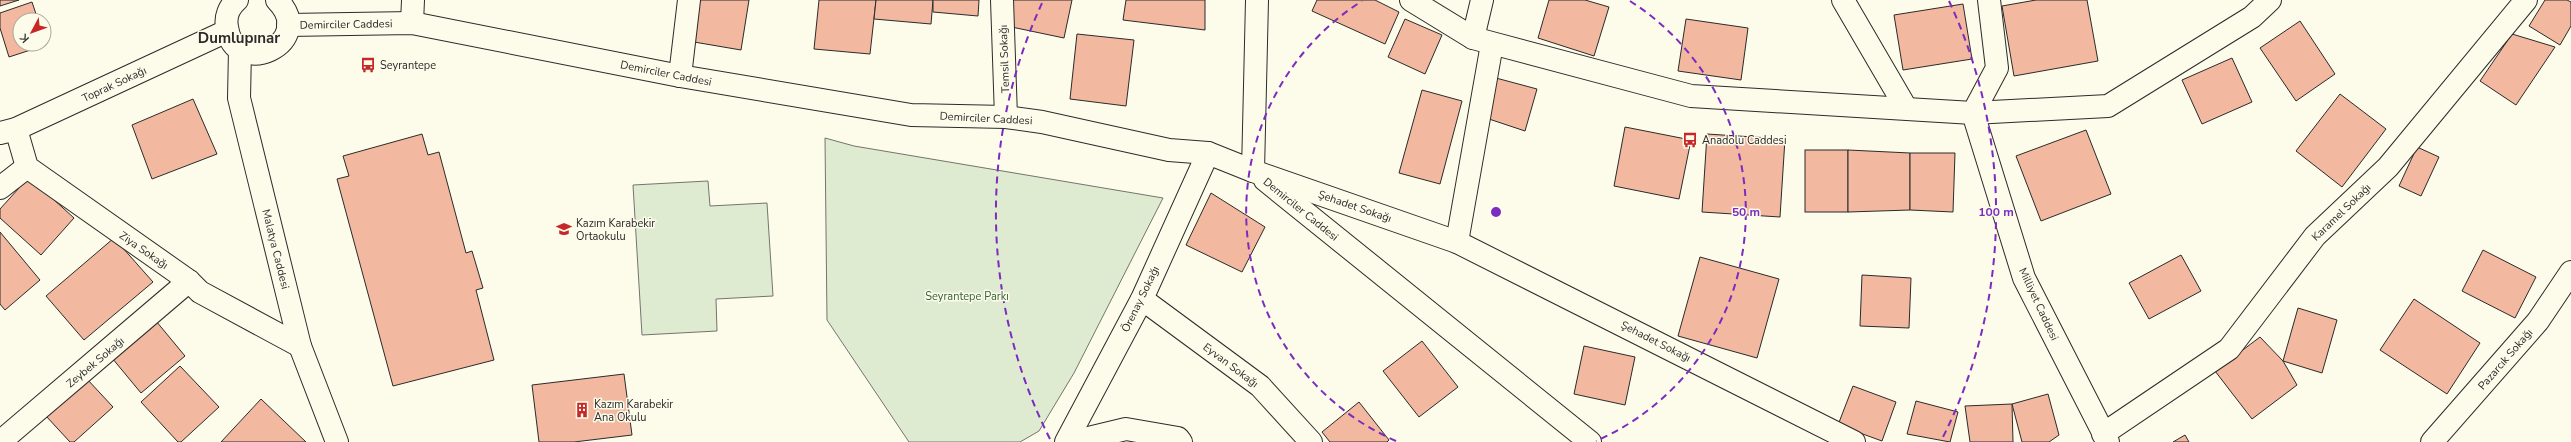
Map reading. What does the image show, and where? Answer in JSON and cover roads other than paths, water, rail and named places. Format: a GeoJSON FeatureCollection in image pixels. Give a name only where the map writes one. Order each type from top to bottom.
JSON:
{"type":"FeatureCollection","features":[{"type":"Feature","properties":{"kind":"street"},"geometry":{"type":"LineString","coordinates":[[229,11],[230,38],[240,50],[261,54],[271,51],[280,44],[288,25],[283,7],[277,0]]}},
{"type":"Feature","properties":{"kind":"street"},"geometry":{"type":"LineString","coordinates":[[412,23],[413,0]]}},
{"type":"Feature","properties":{"kind":"street"},"geometry":{"type":"LineString","coordinates":[[680,76],[689,0]]}},
{"type":"Feature","properties":{"kind":"street","name":"Temsil Sokağı"},"geometry":{"type":"LineString","coordinates":[[1002,0],[1006,117]]}},
{"type":"Feature","properties":{"kind":"street"},"geometry":{"type":"LineString","coordinates":[[1253,171],[1258,0]]}},
{"type":"Feature","properties":{"kind":"street"},"geometry":{"type":"LineString","coordinates":[[1411,0],[1482,41],[1691,96],[1973,113],[2108,106],[2252,17],[2270,0]]}},
{"type":"Feature","properties":{"kind":"street"},"geometry":{"type":"LineString","coordinates":[[1457,242],[1482,41],[1482,0]]}},
{"type":"Feature","properties":{"kind":"street"},"geometry":{"type":"LineString","coordinates":[[1843,0],[1906,108]]}},
{"type":"Feature","properties":{"kind":"street"},"geometry":{"type":"LineString","coordinates":[[1973,113],[1997,68],[1989,0]]}},
{"type":"Feature","properties":{"kind":"street","name":"Karamel Sokağı"},"geometry":{"type":"LineString","coordinates":[[2106,438],[2229,349],[2315,236],[2388,167],[2526,0]]}},
{"type":"Feature","properties":{"kind":"street","name":"Toprak Sokağı"},"geometry":{"type":"LineString","coordinates":[[8,131],[229,11]]}},
{"type":"Feature","properties":{"kind":"street","name":"Demirciler Caddesi"},"geometry":{"type":"LineString","coordinates":[[288,25],[412,23],[680,76],[911,115],[1006,117],[1042,122],[1169,150],[1208,153],[1253,171],[1590,442]]}},
{"type":"Feature","properties":{"kind":"street","name":"Malatya Caddesi"},"geometry":{"type":"LineString","coordinates":[[240,50],[240,98],[300,346],[337,442]]}},
{"type":"Feature","properties":{"kind":"street","name":"Milliyet Caddesi"},"geometry":{"type":"LineString","coordinates":[[1973,113],[2024,278],[2106,438]]}},
{"type":"Feature","properties":{"kind":"street"},"geometry":{"type":"LineString","coordinates":[[0,188],[27,167],[8,131]]}},
{"type":"Feature","properties":{"kind":"street","name":"Örenay Sokağı"},"geometry":{"type":"LineString","coordinates":[[1066,442],[1142,299],[1208,153]]}},
{"type":"Feature","properties":{"kind":"street","name":"Ziya Sokağı"},"geometry":{"type":"LineString","coordinates":[[27,167],[189,281],[200,292],[300,346]]}},
{"type":"Feature","properties":{"kind":"street","name":"Şehadet Sokağı"},"geometry":{"type":"LineString","coordinates":[[1253,171],[1457,242],[1854,442]]}},
{"type":"Feature","properties":{"kind":"street","name":"Pazarcık Sokağı"},"geometry":{"type":"LineString","coordinates":[[2432,442],[2538,321],[2571,272]]}},
{"type":"Feature","properties":{"kind":"street","name":"Zeybek Sokağı"},"geometry":{"type":"LineString","coordinates":[[0,442],[189,281]]}},
{"type":"Feature","properties":{"kind":"street","name":"Eyvan Sokağı"},"geometry":{"type":"LineString","coordinates":[[1142,299],[1260,386],[1311,442]]}},
{"type":"Feature","properties":{"kind":"street"},"geometry":{"type":"LineString","coordinates":[[1072,442],[1126,429],[1178,438],[1181,442]]}},
{"type":"Feature","properties":{"kind":"place","name":"Seyrantepe"},"geometry":{"type":"Point","coordinates":[368,65]}},
{"type":"Feature","properties":{"kind":"place","name":"Anadolu Caddesi"},"geometry":{"type":"Point","coordinates":[1690,140]}},
{"type":"Feature","properties":{"kind":"place","name":"Kazım Karabekir Ortaokulu"},"geometry":{"type":"Point","coordinates":[564,229]}},
{"type":"Feature","properties":{"kind":"place","name":"Kazım Karabekir Ana Okulu"},"geometry":{"type":"Point","coordinates":[582,410]}},
{"type":"Feature","properties":{"kind":"district","name":"Dumlupınar"},"geometry":{"type":"Point","coordinates":[239,38]}},
{"type":"Feature","properties":{"kind":"park label","name":"Seyrantepe Parkı"},"geometry":{"type":"Point","coordinates":[967,296]}}]}
